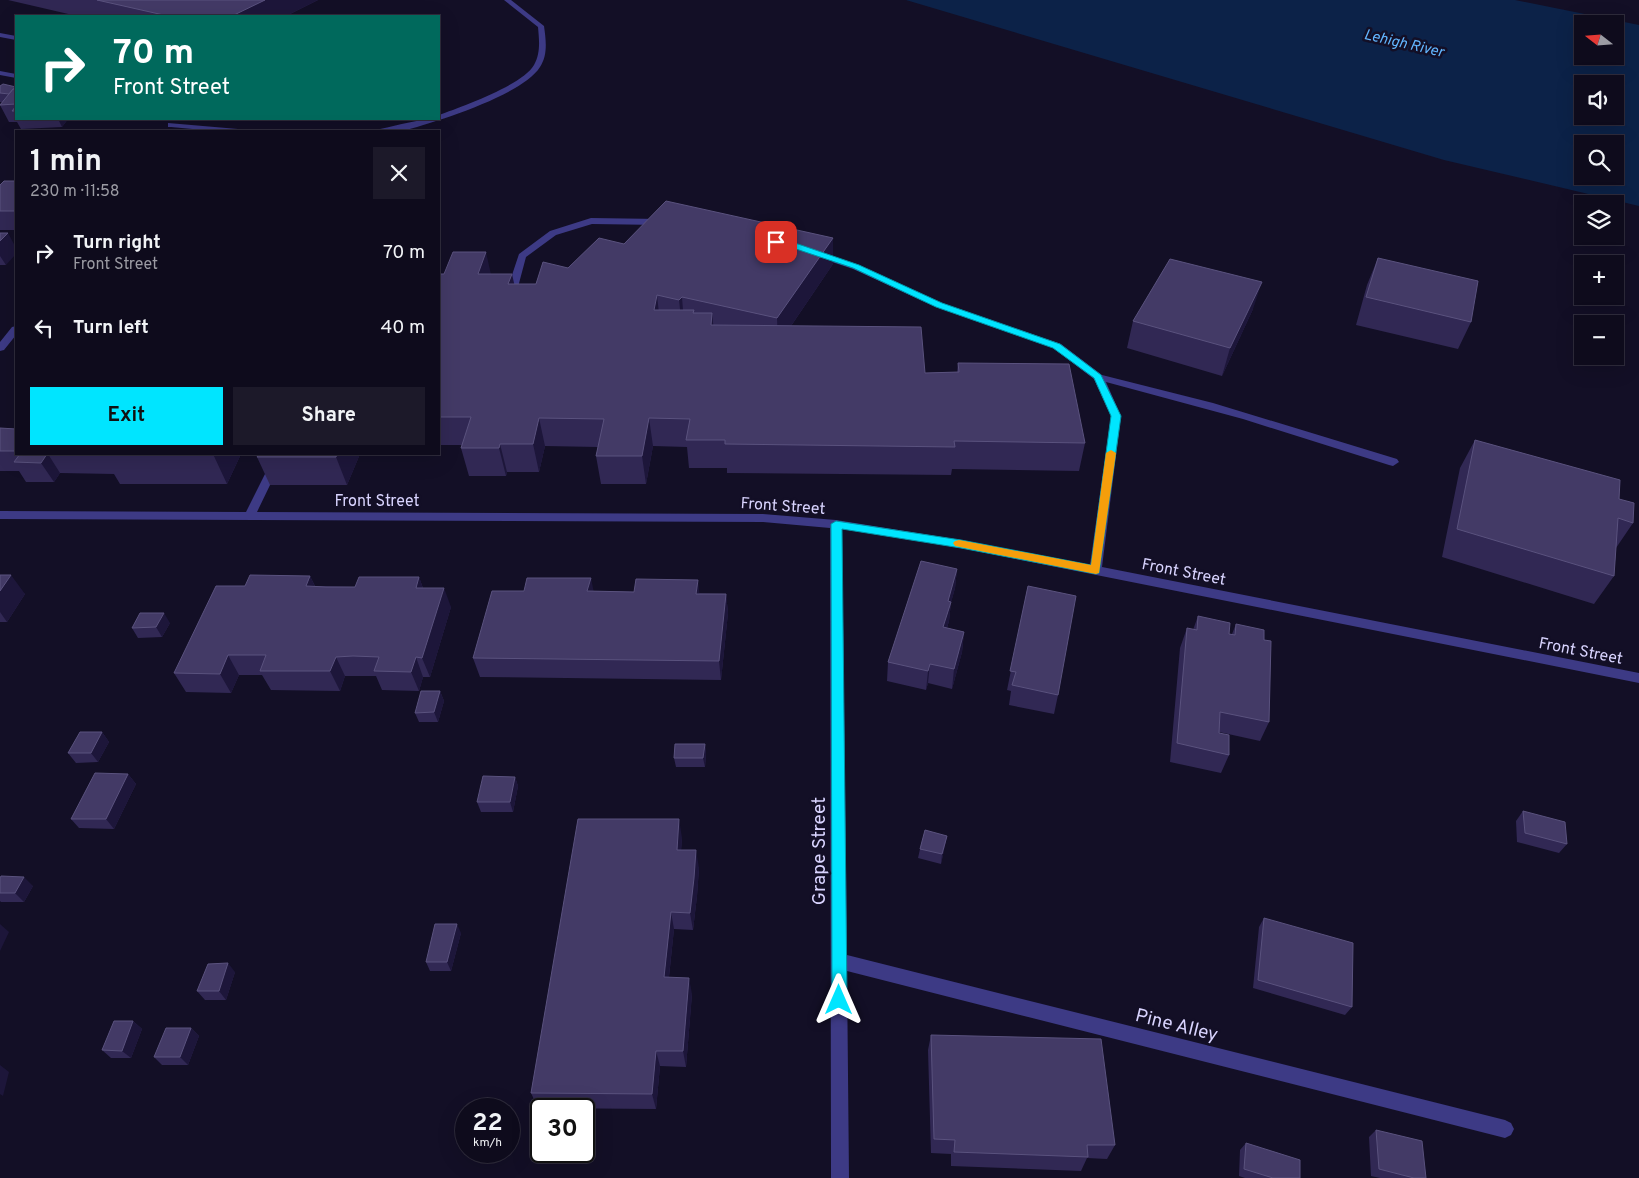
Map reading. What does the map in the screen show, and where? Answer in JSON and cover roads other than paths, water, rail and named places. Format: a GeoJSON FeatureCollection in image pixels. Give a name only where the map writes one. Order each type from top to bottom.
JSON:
{"type":"FeatureCollection","features":[{"type":"Feature","properties":{"kind":"street"},"geometry":{"type":"LineString","coordinates":[[440,118],[502,91],[533,72],[544,50],[541,26],[507,0]]}},
{"type":"Feature","properties":{"kind":"street"},"geometry":{"type":"LineString","coordinates":[[0,35],[15,38]]}},
{"type":"Feature","properties":{"kind":"street"},"geometry":{"type":"LineString","coordinates":[[0,73],[15,76]]}},
{"type":"Feature","properties":{"kind":"street"},"geometry":{"type":"LineString","coordinates":[[403,120],[419,123]]}},
{"type":"Feature","properties":{"kind":"street"},"geometry":{"type":"LineString","coordinates":[[388,130],[430,120]]}},
{"type":"Feature","properties":{"kind":"street"},"geometry":{"type":"LineString","coordinates":[[171,128],[216,130]]}},
{"type":"Feature","properties":{"kind":"street"},"geometry":{"type":"LineString","coordinates":[[513,288],[522,256],[553,233],[591,221],[670,222]]}},
{"type":"Feature","properties":{"kind":"street"},"geometry":{"type":"LineString","coordinates":[[804,249],[856,266],[939,305],[1057,346],[1098,377],[1160,391],[1301,432],[1393,462]]}},
{"type":"Feature","properties":{"kind":"street"},"geometry":{"type":"LineString","coordinates":[[0,348],[15,330]]}},
{"type":"Feature","properties":{"kind":"street"},"geometry":{"type":"LineString","coordinates":[[1096,570],[1116,416],[1098,377]]}},
{"type":"Feature","properties":{"kind":"street"},"geometry":{"type":"LineString","coordinates":[[250,516],[280,455]]}},
{"type":"Feature","properties":{"kind":"street","name":"Front Street"},"geometry":{"type":"LineString","coordinates":[[0,515],[763,518],[836,524],[961,544],[1639,678]]}},
{"type":"Feature","properties":{"kind":"street","name":"Grape Street"},"geometry":{"type":"LineString","coordinates":[[836,524],[840,1178]]}},
{"type":"Feature","properties":{"kind":"street","name":"Pine Alley"},"geometry":{"type":"LineString","coordinates":[[839,961],[1505,1129]]}},
{"type":"Feature","properties":{"kind":"water","name":"Lehigh River"},"geometry":{"type":"Polygon","coordinates":[[[906,0],[1515,0],[1589,15],[1574,15],[1574,65],[1624,65],[1624,22],[1639,25],[1639,206],[1624,202],[1624,195],[1592,195],[1444,160],[906,0]]]}}]}
